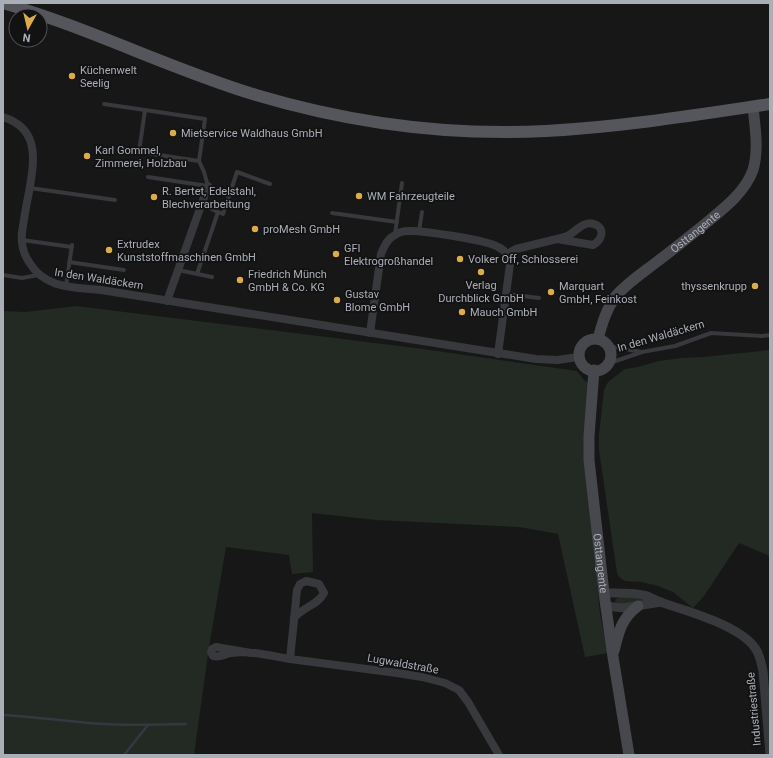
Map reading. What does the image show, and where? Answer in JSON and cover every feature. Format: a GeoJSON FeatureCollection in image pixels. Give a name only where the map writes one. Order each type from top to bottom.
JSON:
{"type":"FeatureCollection","features":[{"type":"Feature","properties":{"kind":"main road"},"geometry":{"type":"LineString","coordinates":[[3,3],[60,21],[193,73],[255,94],[332,114],[394,124],[466,131],[545,131],[635,123],[770,104]]}},
{"type":"Feature","properties":{"kind":"main road","name":"Osttangente"},"geometry":{"type":"LineString","coordinates":[[598,339],[608,309],[620,292],[630,282],[724,207],[741,190],[752,171],[755,159],[756,142],[753,107]]}},
{"type":"Feature","properties":{"kind":"main road"},"geometry":{"type":"LineString","coordinates":[[593,339],[598,339],[608,346],[610,354],[607,364],[599,370],[586,368],[582,364],[579,357],[581,347],[584,343],[593,339]]}},
{"type":"Feature","properties":{"kind":"main road","name":"Osttangente"},"geometry":{"type":"LineString","coordinates":[[594,370],[589,436],[589,460],[604,593],[629,755]]}},
{"type":"Feature","properties":{"kind":"main road"},"geometry":{"type":"LineString","coordinates":[[613,657],[618,633],[623,621],[638,606]]}},
{"type":"Feature","properties":{"kind":"street","name":"In den Waldäckern"},"geometry":{"type":"LineString","coordinates":[[3,118],[15,122],[30,139],[34,160],[21,240],[27,260],[38,275],[50,282],[66,286],[101,290],[498,354],[547,360],[579,357]]}},
{"type":"Feature","properties":{"kind":"street"},"geometry":{"type":"LineString","coordinates":[[168,301],[208,186]]}},
{"type":"Feature","properties":{"kind":"street"},"geometry":{"type":"LineString","coordinates":[[507,254],[516,249],[568,235],[587,223],[593,223],[598,226],[601,231],[601,237],[598,242],[593,245],[557,239]]}},
{"type":"Feature","properties":{"kind":"street"},"geometry":{"type":"LineString","coordinates":[[370,333],[380,254],[388,241],[395,235],[406,231],[419,232],[491,243],[507,254],[510,264],[498,354]]}},
{"type":"Feature","properties":{"kind":"street"},"geometry":{"type":"LineString","coordinates":[[290,659],[294,618],[297,590],[300,584],[306,581],[319,584],[324,593],[320,599],[304,608],[294,618]]}},
{"type":"Feature","properties":{"kind":"street","name":"Industriestraße"},"geometry":{"type":"LineString","coordinates":[[604,593],[644,595],[661,602],[677,606],[717,623],[731,629],[745,638],[755,648],[766,670],[770,754]]}},
{"type":"Feature","properties":{"kind":"street","name":"Industriestraße"},"geometry":{"type":"LineString","coordinates":[[606,606],[624,608],[661,602]]}},
{"type":"Feature","properties":{"kind":"street","name":"Lugwaldstraße"},"geometry":{"type":"LineString","coordinates":[[251,653],[397,673],[446,683],[459,690],[468,702],[499,755]]}},
{"type":"Feature","properties":{"kind":"lane"},"geometry":{"type":"LineString","coordinates":[[104,104],[205,119],[199,161],[208,186],[148,177]]}},
{"type":"Feature","properties":{"kind":"lane"},"geometry":{"type":"LineString","coordinates":[[145,110],[139,152],[199,161]]}},
{"type":"Feature","properties":{"kind":"lane"},"geometry":{"type":"LineString","coordinates":[[201,204],[223,214],[237,172],[270,184]]}},
{"type":"Feature","properties":{"kind":"lane"},"geometry":{"type":"LineString","coordinates":[[395,235],[402,183]]}},
{"type":"Feature","properties":{"kind":"lane"},"geometry":{"type":"LineString","coordinates":[[30,188],[115,200]]}},
{"type":"Feature","properties":{"kind":"lane"},"geometry":{"type":"LineString","coordinates":[[197,274],[218,212]]}},
{"type":"Feature","properties":{"kind":"lane"},"geometry":{"type":"LineString","coordinates":[[419,232],[422,212]]}},
{"type":"Feature","properties":{"kind":"lane"},"geometry":{"type":"LineString","coordinates":[[332,213],[397,222]]}},
{"type":"Feature","properties":{"kind":"lane"},"geometry":{"type":"LineString","coordinates":[[21,240],[72,245],[66,286]]}},
{"type":"Feature","properties":{"kind":"lane"},"geometry":{"type":"LineString","coordinates":[[70,262],[124,270]]}},
{"type":"Feature","properties":{"kind":"lane"},"geometry":{"type":"LineString","coordinates":[[178,270],[212,277]]}},
{"type":"Feature","properties":{"kind":"lane"},"geometry":{"type":"LineString","coordinates":[[3,275],[22,278],[38,275]]}},
{"type":"Feature","properties":{"kind":"lane"},"geometry":{"type":"LineString","coordinates":[[507,294],[539,298]]}},
{"type":"Feature","properties":{"kind":"lane","name":"In den Waldäckern"},"geometry":{"type":"LineString","coordinates":[[607,364],[642,352],[675,346],[711,333],[762,336],[770,335]]}},
{"type":"Feature","properties":{"kind":"lane"},"geometry":{"type":"LineString","coordinates":[[608,346],[642,352]]}},
{"type":"Feature","properties":{"kind":"shaded area"},"geometry":{"type":"Polygon","coordinates":[[[76,306],[423,349],[577,371],[589,384],[592,531],[600,614],[608,653],[585,657],[558,534],[519,527],[376,520],[312,513],[313,572],[292,574],[289,555],[226,547],[209,647],[194,755],[3,755],[3,311],[25,312],[76,306]]]}},
{"type":"Feature","properties":{"kind":"shaded area"},"geometry":{"type":"Polygon","coordinates":[[[770,350],[770,556],[739,543],[704,596],[693,608],[673,592],[658,586],[641,582],[625,581],[619,577],[617,573],[599,450],[599,435],[604,390],[608,382],[625,369],[659,361],[770,350]]]}},
{"type":"Feature","properties":{"kind":"shaded area"},"geometry":{"type":"Polygon","coordinates":[[[620,597],[645,599],[645,601],[624,604],[615,602],[616,599],[620,597]]]}},
{"type":"Feature","properties":{"kind":"waterway"},"geometry":{"type":"LineString","coordinates":[[3,715],[113,725],[186,724]]}},
{"type":"Feature","properties":{"kind":"waterway"},"geometry":{"type":"LineString","coordinates":[[124,755],[148,725]]}},
{"type":"Feature","properties":{"kind":"place","name":"Küchenwelt Seelig"},"geometry":{"type":"Point","coordinates":[72,76]}},
{"type":"Feature","properties":{"kind":"place","name":"Mietservice Waldhaus GmbH"},"geometry":{"type":"Point","coordinates":[173,133]}},
{"type":"Feature","properties":{"kind":"place","name":"Karl Gommel, Zimmerei, Holzbau"},"geometry":{"type":"Point","coordinates":[87,156]}},
{"type":"Feature","properties":{"kind":"place","name":"WM Fahrzeugteile"},"geometry":{"type":"Point","coordinates":[359,196]}},
{"type":"Feature","properties":{"kind":"place","name":"R. Bertet, Edelstahl, Blechverarbeitung"},"geometry":{"type":"Point","coordinates":[154,197]}},
{"type":"Feature","properties":{"kind":"place","name":"proMesh GmbH"},"geometry":{"type":"Point","coordinates":[255,229]}},
{"type":"Feature","properties":{"kind":"place","name":"Extrudex Kunststoffmaschinen GmbH"},"geometry":{"type":"Point","coordinates":[109,250]}},
{"type":"Feature","properties":{"kind":"place","name":"GFI Elektrogroßhandel"},"geometry":{"type":"Point","coordinates":[336,254]}},
{"type":"Feature","properties":{"kind":"place","name":"Volker Off, Schlosserei"},"geometry":{"type":"Point","coordinates":[460,259]}},
{"type":"Feature","properties":{"kind":"place","name":"Verlag Durchblick GmbH"},"geometry":{"type":"Point","coordinates":[481,272]}},
{"type":"Feature","properties":{"kind":"place","name":"Friedrich Münch GmbH & Co. KG"},"geometry":{"type":"Point","coordinates":[240,280]}},
{"type":"Feature","properties":{"kind":"place","name":"thyssenkrupp"},"geometry":{"type":"Point","coordinates":[755,286]}},
{"type":"Feature","properties":{"kind":"place","name":"Marquart GmbH, Feinkost"},"geometry":{"type":"Point","coordinates":[551,292]}},
{"type":"Feature","properties":{"kind":"place","name":"Gustav Blome GmbH"},"geometry":{"type":"Point","coordinates":[337,300]}},
{"type":"Feature","properties":{"kind":"place","name":"Mauch GmbH"},"geometry":{"type":"Point","coordinates":[462,312]}}]}
